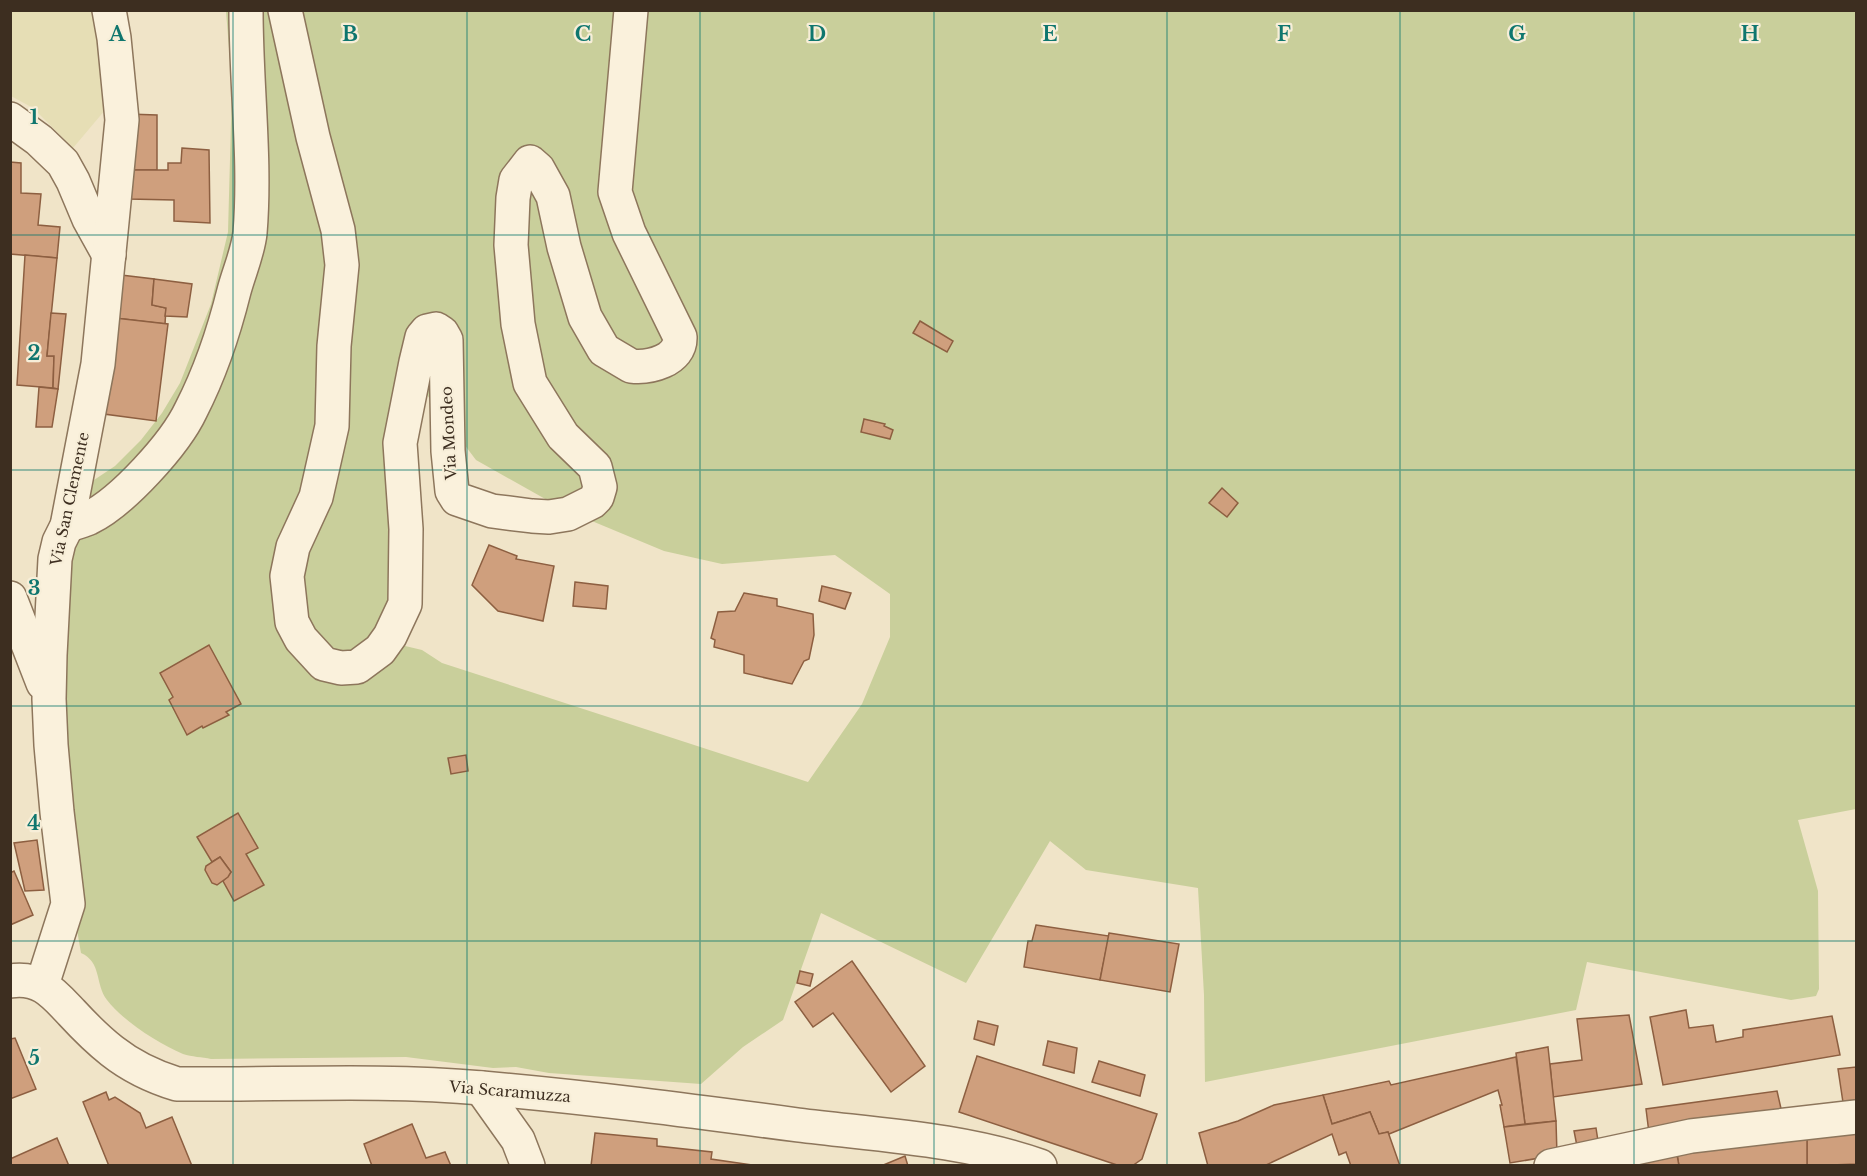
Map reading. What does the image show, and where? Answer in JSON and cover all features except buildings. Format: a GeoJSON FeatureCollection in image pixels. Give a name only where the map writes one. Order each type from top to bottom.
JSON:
{"type":"FeatureCollection","features":[{"type":"Feature","properties":{"kind":"street","name":"Via San Clemente"},"geometry":{"type":"LineString","coordinates":[[42,986],[68,904],[52,756],[49,699],[55,559],[59,542],[67,526],[98,364],[122,120],[109,10]]}},
{"type":"Feature","properties":{"kind":"street"},"geometry":{"type":"LineString","coordinates":[[67,526],[90,517],[117,498],[142,476],[167,448],[191,412],[227,318],[249,237],[253,185],[246,66],[246,10]]}},
{"type":"Feature","properties":{"kind":"street","name":"Via Mondeo"},"geometry":{"type":"LineString","coordinates":[[285,10],[313,137],[338,230],[342,265],[334,346],[332,426],[316,497],[293,547],[287,576],[292,622],[301,639],[324,664],[342,668],[357,667],[380,650],[390,636],[405,604],[405,529],[400,443],[417,356],[422,337],[427,331],[436,329],[446,340],[449,459],[452,491],[457,499],[492,511],[549,517],[578,510],[592,502],[599,492],[600,483],[595,467],[557,427],[530,383],[526,366],[518,324],[511,233],[514,184],[520,172],[530,162],[538,169],[552,192],[580,304],[604,350],[636,367],[659,364],[675,352],[679,345],[680,337],[629,233],[615,192],[631,10]]}},
{"type":"Feature","properties":{"kind":"street"},"geometry":{"type":"LineString","coordinates":[[10,119],[39,140],[63,163],[109,255]]}},
{"type":"Feature","properties":{"kind":"street"},"geometry":{"type":"LineString","coordinates":[[10,598],[49,699]]}},
{"type":"Feature","properties":{"kind":"street","name":"Via Scaramuzza"},"geometry":{"type":"LineString","coordinates":[[10,981],[21,980],[42,986],[56,994],[112,1052],[151,1075],[177,1084],[414,1084],[482,1088],[682,1110],[947,1144],[1016,1157],[1040,1166]]}},
{"type":"Feature","properties":{"kind":"street"},"geometry":{"type":"LineString","coordinates":[[482,1088],[518,1140],[528,1166]]}},
{"type":"Feature","properties":{"kind":"street"},"geometry":{"type":"LineString","coordinates":[[1551,1166],[1691,1136],[1857,1117]]}},
{"type":"Feature","properties":{"kind":"shaded area"},"geometry":{"type":"Polygon","coordinates":[[[10,11],[103,11],[116,97],[73,148],[33,108],[11,96],[10,11]]]}},
{"type":"Feature","properties":{"kind":"green space"},"geometry":{"type":"Polygon","coordinates":[[[226,11],[1856,11],[1856,809],[1798,820],[1818,891],[1819,989],[1816,996],[1791,1000],[1587,962],[1576,1010],[1205,1082],[1204,995],[1198,888],[1086,870],[1050,841],[966,983],[821,913],[783,1020],[743,1047],[701,1084],[549,1073],[516,1067],[493,1068],[406,1057],[211,1059],[183,1054],[163,1044],[132,1024],[114,1008],[103,994],[92,962],[81,953],[59,826],[56,579],[91,482],[115,466],[141,440],[162,413],[180,383],[211,304],[228,232],[232,86],[226,11]],[[418,383],[401,645],[422,650],[442,663],[808,782],[862,704],[890,637],[890,594],[835,555],[722,564],[664,551],[563,509],[476,460],[418,383]]]}}]}
